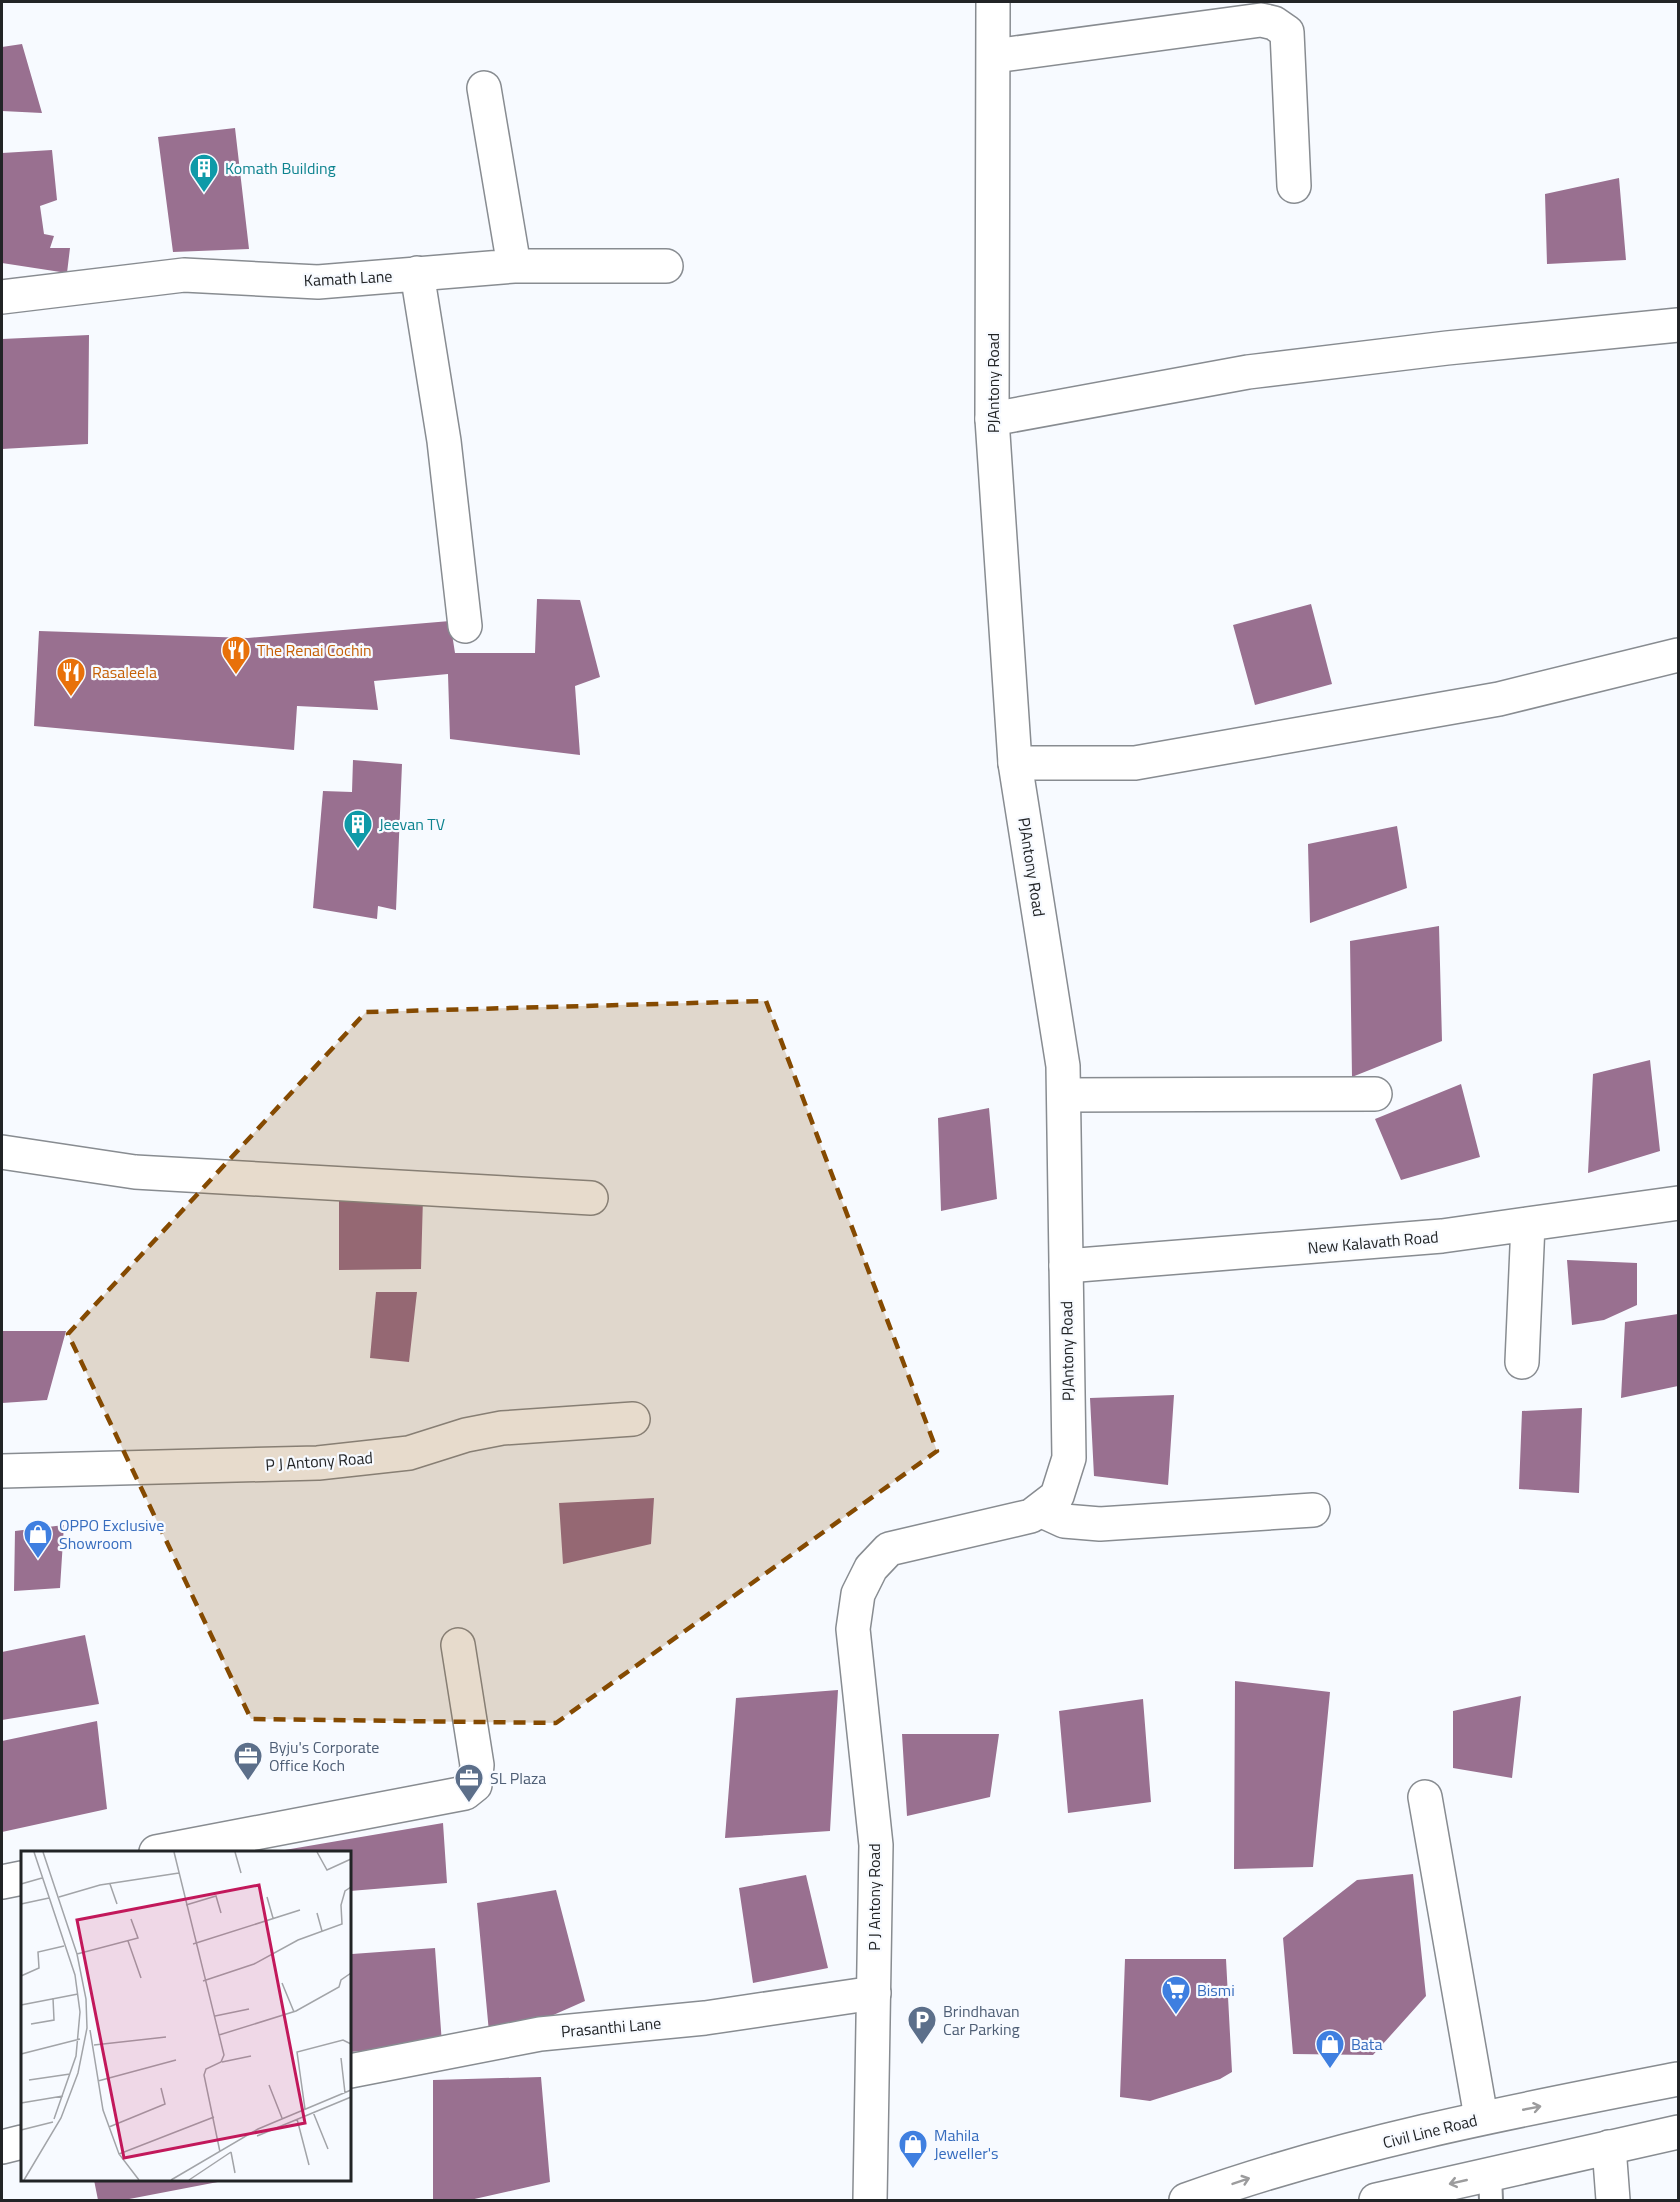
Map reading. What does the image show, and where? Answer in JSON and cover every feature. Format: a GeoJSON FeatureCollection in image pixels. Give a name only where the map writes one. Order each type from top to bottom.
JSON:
{"type":"FeatureCollection","features":[{"type":"Feature","properties":{"kind":"street","name":"PJAntony Road"},"geometry":{"type":"LineString","coordinates":[[858,1594],[871,1568],[889,1549],[1031,1516],[1057,1496],[1069,1458],[1063,1066],[1015,763],[992,419],[993,2]]}},
{"type":"Feature","properties":{"kind":"street"},"geometry":{"type":"LineString","coordinates":[[994,56],[1261,20],[1274,22],[1287,32],[1294,186]]}},
{"type":"Feature","properties":{"kind":"street"},"geometry":{"type":"LineString","coordinates":[[484,88],[514,266]]}},
{"type":"Feature","properties":{"kind":"street","name":"Kamath Lane"},"geometry":{"type":"LineString","coordinates":[[2,297],[184,275],[318,282],[514,266],[666,266]]}},
{"type":"Feature","properties":{"kind":"street"},"geometry":{"type":"LineString","coordinates":[[417,273],[444,441],[465,626]]}},
{"type":"Feature","properties":{"kind":"street"},"geometry":{"type":"LineString","coordinates":[[992,419],[1248,372],[1447,348],[1678,325]]}},
{"type":"Feature","properties":{"kind":"street"},"geometry":{"type":"LineString","coordinates":[[1015,763],[1135,763],[1499,699],[1678,655]]}},
{"type":"Feature","properties":{"kind":"street"},"geometry":{"type":"LineString","coordinates":[[1064,1095],[1375,1094]]}},
{"type":"Feature","properties":{"kind":"street"},"geometry":{"type":"LineString","coordinates":[[2,1152],[135,1172],[591,1198]]}},
{"type":"Feature","properties":{"kind":"street","name":"New Kalavath Road"},"geometry":{"type":"LineString","coordinates":[[1066,1266],[1442,1236],[1678,1203]]}},
{"type":"Feature","properties":{"kind":"street"},"geometry":{"type":"LineString","coordinates":[[1522,1362],[1528,1224]]}},
{"type":"Feature","properties":{"kind":"street","name":"P J Antony Road"},"geometry":{"type":"LineString","coordinates":[[2,1471],[318,1463],[409,1453],[502,1428],[633,1419]]}},
{"type":"Feature","properties":{"kind":"street"},"geometry":{"type":"LineString","coordinates":[[1040,1510],[1064,1521],[1100,1524],[1313,1510]]}},
{"type":"Feature","properties":{"kind":"street","name":"P J Antony Road"},"geometry":{"type":"LineString","coordinates":[[858,1594],[854,1629],[876,1845],[870,2200]]}},
{"type":"Feature","properties":{"kind":"street"},"geometry":{"type":"LineString","coordinates":[[161,1851],[465,1793],[475,1785],[477,1765],[458,1645]]}},
{"type":"Feature","properties":{"kind":"street"},"geometry":{"type":"LineString","coordinates":[[1425,1797],[1481,2117]]}},
{"type":"Feature","properties":{"kind":"street"},"geometry":{"type":"LineString","coordinates":[[2,1882],[21,1878]]}},
{"type":"Feature","properties":{"kind":"street","name":"Prasanthi Lane"},"geometry":{"type":"LineString","coordinates":[[351,2071],[540,2034],[705,2018],[874,1993]]}},
{"type":"Feature","properties":{"kind":"street","name":"Civil Line Road"},"geometry":{"type":"LineString","coordinates":[[1186,2200],[1248,2178],[1481,2117],[1678,2079]]}},
{"type":"Feature","properties":{"kind":"street"},"geometry":{"type":"LineString","coordinates":[[1376,2200],[1491,2188],[1609,2147],[1678,2132]]}},
{"type":"Feature","properties":{"kind":"street"},"geometry":{"type":"LineString","coordinates":[[2,2147],[21,2142]]}},
{"type":"Feature","properties":{"kind":"street"},"geometry":{"type":"LineString","coordinates":[[1609,2147],[1613,2200]]}},
{"type":"Feature","properties":{"kind":"highlighted area"},"geometry":{"type":"Polygon","coordinates":[[[766,1001],[937,1451],[556,1723],[251,1719],[68,1334],[366,1012],[766,1001]]]}},
{"type":"Feature","properties":{"kind":"building"},"geometry":{"type":"Polygon","coordinates":[[[22,44],[42,113],[2,111],[2,47],[22,44]]]}},
{"type":"Feature","properties":{"kind":"building","name":"Komath Building"},"geometry":{"type":"Polygon","coordinates":[[[235,128],[249,249],[173,252],[158,137],[235,128]]]}},
{"type":"Feature","properties":{"kind":"building"},"geometry":{"type":"Polygon","coordinates":[[[52,150],[57,200],[40,206],[44,234],[54,236],[50,248],[70,248],[67,273],[2,263],[2,153],[52,150]]]}},
{"type":"Feature","properties":{"kind":"building"},"geometry":{"type":"Polygon","coordinates":[[[1619,178],[1626,260],[1547,264],[1545,194],[1619,178]]]}},
{"type":"Feature","properties":{"kind":"building"},"geometry":{"type":"Polygon","coordinates":[[[89,335],[88,444],[2,449],[2,339],[89,335]]]}},
{"type":"Feature","properties":{"kind":"building","name":"The Renai Cochin"},"geometry":{"type":"Polygon","coordinates":[[[537,599],[580,600],[600,677],[575,686],[580,755],[450,739],[448,674],[374,681],[378,710],[297,706],[294,750],[34,726],[39,631],[248,638],[450,621],[455,653],[535,653],[537,599]]]}},
{"type":"Feature","properties":{"kind":"building"},"geometry":{"type":"Polygon","coordinates":[[[1311,604],[1332,684],[1255,705],[1233,625],[1311,604]]]}},
{"type":"Feature","properties":{"kind":"building","name":"Jeevan TV"},"geometry":{"type":"Polygon","coordinates":[[[353,760],[402,764],[396,910],[378,906],[377,919],[313,908],[323,791],[352,792],[353,760]]]}},
{"type":"Feature","properties":{"kind":"building"},"geometry":{"type":"Polygon","coordinates":[[[1397,826],[1407,888],[1310,923],[1308,844],[1397,826]]]}},
{"type":"Feature","properties":{"kind":"building"},"geometry":{"type":"Polygon","coordinates":[[[1439,926],[1442,1041],[1352,1077],[1350,941],[1439,926]]]}},
{"type":"Feature","properties":{"kind":"building"},"geometry":{"type":"Polygon","coordinates":[[[1650,1060],[1660,1151],[1588,1173],[1593,1074],[1650,1060]]]}},
{"type":"Feature","properties":{"kind":"building"},"geometry":{"type":"Polygon","coordinates":[[[1461,1084],[1480,1157],[1401,1180],[1375,1119],[1461,1084]]]}},
{"type":"Feature","properties":{"kind":"building"},"geometry":{"type":"Polygon","coordinates":[[[989,1108],[997,1199],[941,1211],[938,1118],[989,1108]]]}},
{"type":"Feature","properties":{"kind":"building"},"geometry":{"type":"Polygon","coordinates":[[[423,1197],[421,1269],[339,1270],[339,1201],[423,1197]]]}},
{"type":"Feature","properties":{"kind":"building"},"geometry":{"type":"Polygon","coordinates":[[[1567,1260],[1637,1263],[1637,1305],[1604,1320],[1572,1325],[1567,1260]]]}},
{"type":"Feature","properties":{"kind":"building"},"geometry":{"type":"Polygon","coordinates":[[[376,1292],[417,1292],[409,1362],[370,1358],[376,1292]]]}},
{"type":"Feature","properties":{"kind":"building"},"geometry":{"type":"Polygon","coordinates":[[[1678,1314],[1678,1386],[1621,1398],[1625,1322],[1678,1314]]]}},
{"type":"Feature","properties":{"kind":"building"},"geometry":{"type":"Polygon","coordinates":[[[2,1331],[66,1331],[47,1400],[2,1403],[2,1331]]]}},
{"type":"Feature","properties":{"kind":"building"},"geometry":{"type":"Polygon","coordinates":[[[1174,1395],[1168,1485],[1094,1476],[1090,1398],[1174,1395]]]}},
{"type":"Feature","properties":{"kind":"building"},"geometry":{"type":"Polygon","coordinates":[[[1582,1408],[1579,1493],[1519,1489],[1522,1411],[1582,1408]]]}},
{"type":"Feature","properties":{"kind":"building"},"geometry":{"type":"Polygon","coordinates":[[[654,1498],[651,1544],[563,1564],[559,1503],[654,1498]]]}},
{"type":"Feature","properties":{"kind":"building","name":"OPPO Exclusive Showroom"},"geometry":{"type":"Polygon","coordinates":[[[64,1525],[60,1588],[14,1591],[15,1531],[64,1525]]]}},
{"type":"Feature","properties":{"kind":"building"},"geometry":{"type":"Polygon","coordinates":[[[85,1635],[99,1704],[2,1720],[2,1652],[85,1635]]]}},
{"type":"Feature","properties":{"kind":"building"},"geometry":{"type":"Polygon","coordinates":[[[1235,1681],[1330,1692],[1313,1867],[1234,1869],[1235,1681]]]}},
{"type":"Feature","properties":{"kind":"building"},"geometry":{"type":"Polygon","coordinates":[[[838,1690],[830,1831],[725,1838],[736,1698],[838,1690]]]}},
{"type":"Feature","properties":{"kind":"building"},"geometry":{"type":"Polygon","coordinates":[[[1521,1696],[1512,1778],[1453,1768],[1453,1711],[1521,1696]]]}},
{"type":"Feature","properties":{"kind":"building"},"geometry":{"type":"Polygon","coordinates":[[[1143,1699],[1151,1802],[1068,1813],[1059,1711],[1143,1699]]]}},
{"type":"Feature","properties":{"kind":"building"},"geometry":{"type":"Polygon","coordinates":[[[97,1721],[107,1809],[2,1832],[2,1741],[97,1721]]]}},
{"type":"Feature","properties":{"kind":"building"},"geometry":{"type":"Polygon","coordinates":[[[902,1734],[999,1734],[990,1797],[907,1816],[902,1734]]]}},
{"type":"Feature","properties":{"kind":"building"},"geometry":{"type":"Polygon","coordinates":[[[443,1823],[447,1883],[351,1891],[351,1851],[279,1851],[443,1823]]]}},
{"type":"Feature","properties":{"kind":"building"},"geometry":{"type":"Polygon","coordinates":[[[1413,1874],[1426,1996],[1373,2055],[1293,2054],[1283,1938],[1357,1880],[1413,1874]]]}},
{"type":"Feature","properties":{"kind":"building"},"geometry":{"type":"Polygon","coordinates":[[[806,1875],[828,1968],[753,1983],[739,1888],[806,1875]]]}},
{"type":"Feature","properties":{"kind":"building"},"geometry":{"type":"Polygon","coordinates":[[[556,1890],[585,2001],[490,2043],[477,1903],[556,1890]]]}},
{"type":"Feature","properties":{"kind":"building"},"geometry":{"type":"Polygon","coordinates":[[[435,1948],[442,2044],[351,2052],[351,1950],[352,1954],[435,1948]]]}},
{"type":"Feature","properties":{"kind":"building","name":"Bismi"},"geometry":{"type":"Polygon","coordinates":[[[1125,1959],[1226,1959],[1232,2072],[1220,2079],[1150,2101],[1120,2097],[1125,1959]]]}},
{"type":"Feature","properties":{"kind":"building"},"geometry":{"type":"Polygon","coordinates":[[[541,2077],[550,2182],[470,2200],[433,2200],[433,2080],[541,2077]]]}},
{"type":"Feature","properties":{"kind":"building"},"geometry":{"type":"Polygon","coordinates":[[[94,2181],[223,2181],[124,2200],[98,2200],[94,2181]]]}},
{"type":"Feature","properties":{"kind":"place","name":"Komath Building"},"geometry":{"type":"Point","coordinates":[204,194]}},
{"type":"Feature","properties":{"kind":"place","name":"The Renai Cochin"},"geometry":{"type":"Point","coordinates":[236,676]}},
{"type":"Feature","properties":{"kind":"place","name":"Rasaleela"},"geometry":{"type":"Point","coordinates":[71,698]}},
{"type":"Feature","properties":{"kind":"place","name":"Jeevan TV"},"geometry":{"type":"Point","coordinates":[358,850]}},
{"type":"Feature","properties":{"kind":"place","name":"OPPO Exclusive Showroom"},"geometry":{"type":"Point","coordinates":[38,1560]}},
{"type":"Feature","properties":{"kind":"place","name":"Byju's Corporate Office Koch"},"geometry":{"type":"Point","coordinates":[248,1782]}},
{"type":"Feature","properties":{"kind":"place","name":"SL Plaza"},"geometry":{"type":"Point","coordinates":[469,1804]}},
{"type":"Feature","properties":{"kind":"place","name":"Bismi"},"geometry":{"type":"Point","coordinates":[1176,2016]}},
{"type":"Feature","properties":{"kind":"place","name":"Brindhavan Car Parking"},"geometry":{"type":"Point","coordinates":[922,2046]}},
{"type":"Feature","properties":{"kind":"place","name":"Bata"},"geometry":{"type":"Point","coordinates":[1330,2070]}},
{"type":"Feature","properties":{"kind":"place","name":"Mahila Jeweller's"},"geometry":{"type":"Point","coordinates":[913,2170]}}]}
